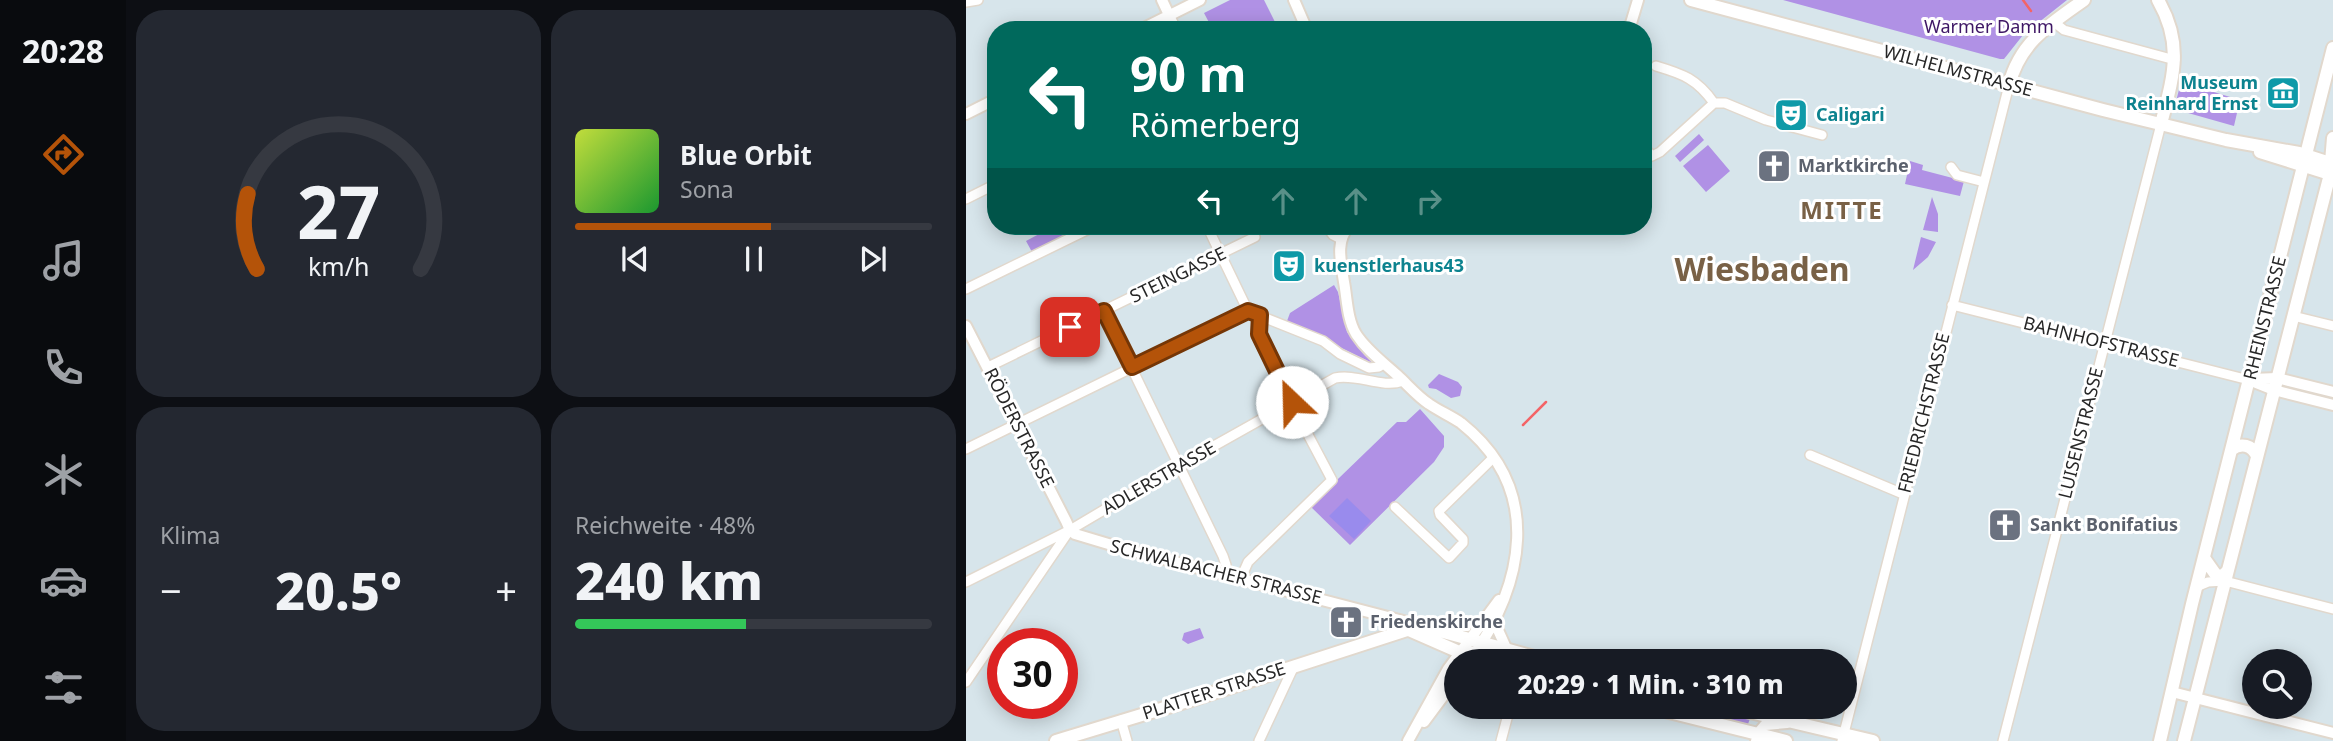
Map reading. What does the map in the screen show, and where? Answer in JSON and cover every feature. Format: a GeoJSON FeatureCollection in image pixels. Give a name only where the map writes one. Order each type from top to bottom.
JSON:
{"type":"FeatureCollection","features":[{"type":"Feature","properties":{"kind":"main road","name":"WILHELMSTRASSE"},"geometry":{"type":"LineString","coordinates":[[1691,0],[2332,169]]}},
{"type":"Feature","properties":{"kind":"main road"},"geometry":{"type":"LineString","coordinates":[[2009,85],[2015,65],[2024,50],[2084,0]]}},
{"type":"Feature","properties":{"kind":"main road"},"geometry":{"type":"LineString","coordinates":[[2158,0],[2169,21],[2175,60],[2161,124]]}},
{"type":"Feature","properties":{"kind":"main road","name":"RHEINSTRASSE"},"geometry":{"type":"LineString","coordinates":[[2160,741],[2196,587],[2331,65],[2333,48]]}},
{"type":"Feature","properties":{"kind":"main road","name":"RHEINSTRASSE"},"geometry":{"type":"LineString","coordinates":[[2184,741],[2332,169],[2333,138]]}},
{"type":"Feature","properties":{"kind":"main road"},"geometry":{"type":"LineString","coordinates":[[2231,450],[2246,446],[2257,456]]}},
{"type":"Feature","properties":{"kind":"main road"},"geometry":{"type":"LineString","coordinates":[[2204,558],[2216,575],[2227,576]]}},
{"type":"Feature","properties":{"kind":"main road","name":"SCHWALBACHER STRASSE"},"geometry":{"type":"LineString","coordinates":[[1406,626],[1465,649]]}},
{"type":"Feature","properties":{"kind":"main road","name":"SCHWALBACHER STRASSE"},"geometry":{"type":"LineString","coordinates":[[1406,626],[1439,643],[1462,649]]}},
{"type":"Feature","properties":{"kind":"main road","name":"PLATTER STRASSE"},"geometry":{"type":"LineString","coordinates":[[1056,741],[1191,700],[1406,626]]}},
{"type":"Feature","properties":{"kind":"main road"},"geometry":{"type":"LineString","coordinates":[[1691,719],[1757,738],[1786,741]]}},
{"type":"Feature","properties":{"kind":"main road"},"geometry":{"type":"LineString","coordinates":[[1778,719],[1836,737],[1873,741]]}},
{"type":"Feature","properties":{"kind":"street"},"geometry":{"type":"LineString","coordinates":[[966,2],[978,0]]}},
{"type":"Feature","properties":{"kind":"street"},"geometry":{"type":"LineString","coordinates":[[1162,0],[1172,21]]}},
{"type":"Feature","properties":{"kind":"street"},"geometry":{"type":"LineString","coordinates":[[1157,21],[1200,0]]}},
{"type":"Feature","properties":{"kind":"street"},"geometry":{"type":"LineString","coordinates":[[1294,0],[1303,21]]}},
{"type":"Feature","properties":{"kind":"street"},"geometry":{"type":"LineString","coordinates":[[1632,21],[1638,0]]}},
{"type":"Feature","properties":{"kind":"street"},"geometry":{"type":"LineString","coordinates":[[2054,23],[2064,30],[2175,60]]}},
{"type":"Feature","properties":{"kind":"street"},"geometry":{"type":"LineString","coordinates":[[1656,66],[1696,81],[1714,103]]}},
{"type":"Feature","properties":{"kind":"street","name":"FRIEDRICHSTRASSE"},"geometry":{"type":"LineString","coordinates":[[1836,737],[1903,494],[2009,85]]}},
{"type":"Feature","properties":{"kind":"street"},"geometry":{"type":"LineString","coordinates":[[1652,156],[1671,144],[1714,103],[1725,103],[1768,121],[1822,135]]}},
{"type":"Feature","properties":{"kind":"street"},"geometry":{"type":"LineString","coordinates":[[966,114],[987,104]]}},
{"type":"Feature","properties":{"kind":"street","name":"LUISENSTRASSE"},"geometry":{"type":"LineString","coordinates":[[2003,741],[2161,124]]}},
{"type":"Feature","properties":{"kind":"street"},"geometry":{"type":"LineString","coordinates":[[1951,167],[1957,175],[1984,182]]}},
{"type":"Feature","properties":{"kind":"street"},"geometry":{"type":"LineString","coordinates":[[966,199],[987,188]]}},
{"type":"Feature","properties":{"kind":"street"},"geometry":{"type":"LineString","coordinates":[[966,289],[1077,235]]}},
{"type":"Feature","properties":{"kind":"street"},"geometry":{"type":"LineString","coordinates":[[1212,235],[1248,311]]}},
{"type":"Feature","properties":{"kind":"street"},"geometry":{"type":"LineString","coordinates":[[1333,235],[1341,239]]}},
{"type":"Feature","properties":{"kind":"street"},"geometry":{"type":"LineString","coordinates":[[1343,235],[1341,239],[1341,264],[1354,329],[1372,354],[1425,402],[1463,425],[1478,439],[1493,458],[1507,484],[1516,519],[1517,554],[1497,618],[1475,649]]}},
{"type":"Feature","properties":{"kind":"street","name":"STEINGASSE"},"geometry":{"type":"LineString","coordinates":[[988,367],[1255,237]]}},
{"type":"Feature","properties":{"kind":"street","name":"BAHNHOFSTRASSE"},"geometry":{"type":"LineString","coordinates":[[1952,305],[2249,380],[2333,392]]}},
{"type":"Feature","properties":{"kind":"street"},"geometry":{"type":"LineString","coordinates":[[1104,311],[1223,556],[1226,565],[1224,574]]}},
{"type":"Feature","properties":{"kind":"street"},"geometry":{"type":"LineString","coordinates":[[966,449],[1248,311],[1323,341],[1336,352],[1369,368],[1379,368],[1383,364]]}},
{"type":"Feature","properties":{"kind":"street"},"geometry":{"type":"LineString","coordinates":[[1241,578],[1248,562],[1332,480],[1294,410],[1259,334],[1260,315]]}},
{"type":"Feature","properties":{"kind":"street"},"geometry":{"type":"LineString","coordinates":[[2293,316],[2333,326]]}},
{"type":"Feature","properties":{"kind":"street","name":"RÖDERSTRASSE"},"geometry":{"type":"LineString","coordinates":[[966,326],[1070,530]]}},
{"type":"Feature","properties":{"kind":"street","name":"ADLERSTRASSE"},"geometry":{"type":"LineString","coordinates":[[966,582],[1070,530],[1335,378],[1351,377],[1394,383],[1403,380]]}},
{"type":"Feature","properties":{"kind":"street","name":"BAHNHOFSTRASSE"},"geometry":{"type":"LineString","coordinates":[[2276,384],[2333,405]]}},
{"type":"Feature","properties":{"kind":"street"},"geometry":{"type":"LineString","coordinates":[[1810,455],[1903,494]]}},
{"type":"Feature","properties":{"kind":"street"},"geometry":{"type":"LineString","coordinates":[[1395,507],[1449,558],[1463,543],[1463,538],[1439,511],[1493,458]]}},
{"type":"Feature","properties":{"kind":"street"},"geometry":{"type":"LineString","coordinates":[[966,682],[1070,530]]}},
{"type":"Feature","properties":{"kind":"street","name":"SCHWALBACHER STRASSE"},"geometry":{"type":"LineString","coordinates":[[1070,530],[1082,537],[1364,610],[1406,626]]}},
{"type":"Feature","properties":{"kind":"street"},"geometry":{"type":"LineString","coordinates":[[2196,587],[2227,576],[2333,609]]}},
{"type":"Feature","properties":{"kind":"street"},"geometry":{"type":"LineString","coordinates":[[1475,649],[1510,583]]}},
{"type":"Feature","properties":{"kind":"street"},"geometry":{"type":"LineString","coordinates":[[1497,618],[1499,635],[1506,649]]}},
{"type":"Feature","properties":{"kind":"street"},"geometry":{"type":"LineString","coordinates":[[1439,643],[1444,657]]}},
{"type":"Feature","properties":{"kind":"street"},"geometry":{"type":"LineString","coordinates":[[1259,741],[1294,666]]}},
{"type":"Feature","properties":{"kind":"street"},"geometry":{"type":"LineString","coordinates":[[1409,741],[1444,676]]}},
{"type":"Feature","properties":{"kind":"street"},"geometry":{"type":"LineString","coordinates":[[2172,692],[2333,733]]}},
{"type":"Feature","properties":{"kind":"street"},"geometry":{"type":"LineString","coordinates":[[1409,741],[1444,694]]}},
{"type":"Feature","properties":{"kind":"street"},"geometry":{"type":"LineString","coordinates":[[1501,741],[1507,719]]}},
{"type":"Feature","properties":{"kind":"street"},"geometry":{"type":"LineString","coordinates":[[1121,720],[1127,741]]}},
{"type":"Feature","properties":{"kind":"street"},"geometry":{"type":"LineString","coordinates":[[1757,738],[1765,725],[1790,722]]}},
{"type":"Feature","properties":{"kind":"green space"},"geometry":{"type":"Polygon","coordinates":[[[1230,0],[1264,0],[1274,21],[1208,21],[1204,13],[1230,0]]]}},
{"type":"Feature","properties":{"kind":"green space","name":"Warmer Damm"},"geometry":{"type":"Polygon","coordinates":[[[1783,0],[2067,0],[2023,35],[2004,59],[2000,59],[1783,0]]]}},
{"type":"Feature","properties":{"kind":"green space"},"geometry":{"type":"Polygon","coordinates":[[[2181,82],[2240,100],[2234,126],[2174,109],[2181,82]]]}},
{"type":"Feature","properties":{"kind":"green space"},"geometry":{"type":"Polygon","coordinates":[[[1699,134],[1704,140],[1680,162],[1675,156],[1699,134]]]}},
{"type":"Feature","properties":{"kind":"green space"},"geometry":{"type":"Polygon","coordinates":[[[1708,145],[1730,171],[1706,192],[1683,166],[1708,145]]]}},
{"type":"Feature","properties":{"kind":"green space"},"geometry":{"type":"Polygon","coordinates":[[[1910,161],[1923,165],[1922,170],[1964,181],[1960,196],[1905,184],[1910,161]]]}},
{"type":"Feature","properties":{"kind":"green space"},"geometry":{"type":"Polygon","coordinates":[[[1932,197],[1938,214],[1938,232],[1923,230],[1932,197]]]}},
{"type":"Feature","properties":{"kind":"green space"},"geometry":{"type":"Polygon","coordinates":[[[1037,235],[1066,235],[1032,252],[1026,241],[1037,235]]]}},
{"type":"Feature","properties":{"kind":"green space"},"geometry":{"type":"Polygon","coordinates":[[[1921,237],[1936,242],[1928,257],[1913,270],[1921,237]]]}},
{"type":"Feature","properties":{"kind":"green space"},"geometry":{"type":"Polygon","coordinates":[[[1334,285],[1347,332],[1372,363],[1287,321],[1290,313],[1334,285]]]}},
{"type":"Feature","properties":{"kind":"green space"},"geometry":{"type":"Polygon","coordinates":[[[1439,374],[1458,382],[1462,387],[1460,396],[1451,398],[1429,388],[1428,385],[1439,374]]]}},
{"type":"Feature","properties":{"kind":"green space"},"geometry":{"type":"Polygon","coordinates":[[[1420,409],[1444,436],[1444,447],[1434,462],[1350,545],[1310,506],[1397,422],[1406,422],[1420,409]]]}},
{"type":"Feature","properties":{"kind":"green space"},"geometry":{"type":"Polygon","coordinates":[[[1200,628],[1204,638],[1188,644],[1182,640],[1184,633],[1200,628]]]}},
{"type":"Feature","properties":{"kind":"green space"},"geometry":{"type":"Polygon","coordinates":[[[1724,719],[1750,719],[1748,724],[1724,719]]]}},
{"type":"Feature","properties":{"kind":"shaded area"},"geometry":{"type":"Polygon","coordinates":[[[1347,498],[1371,521],[1354,539],[1329,516],[1347,498]]]}},
{"type":"Feature","properties":{"kind":"waterway"},"geometry":{"type":"LineString","coordinates":[[2023,0],[2031,11]]}},
{"type":"Feature","properties":{"kind":"waterway"},"geometry":{"type":"LineString","coordinates":[[1523,425],[1546,402]]}},
{"type":"Feature","properties":{"kind":"place","name":"Museum Reinhard Ernst"},"geometry":{"type":"Point","coordinates":[2283,93]}},
{"type":"Feature","properties":{"kind":"place","name":"Caligari"},"geometry":{"type":"Point","coordinates":[1791,115]}},
{"type":"Feature","properties":{"kind":"place","name":"Marktkirche"},"geometry":{"type":"Point","coordinates":[1774,166]}},
{"type":"Feature","properties":{"kind":"place","name":"kuenstlerhaus43"},"geometry":{"type":"Point","coordinates":[1289,266]}},
{"type":"Feature","properties":{"kind":"place","name":"Sankt Bonifatius"},"geometry":{"type":"Point","coordinates":[2005,525]}},
{"type":"Feature","properties":{"kind":"place","name":"Friedenskirche"},"geometry":{"type":"Point","coordinates":[1346,622]}},
{"type":"Feature","properties":{"kind":"district","name":"MITTE"},"geometry":{"type":"Point","coordinates":[1842,211]}},
{"type":"Feature","properties":{"kind":"district","name":"Wiesbaden"},"geometry":{"type":"Point","coordinates":[1762,270]}},
{"type":"Feature","properties":{"kind":"route"},"geometry":{"type":"LineString","coordinates":[[1070,327],[1104,311],[1132,367],[1248,311],[1260,315],[1259,334],[1292,402]]}}]}
